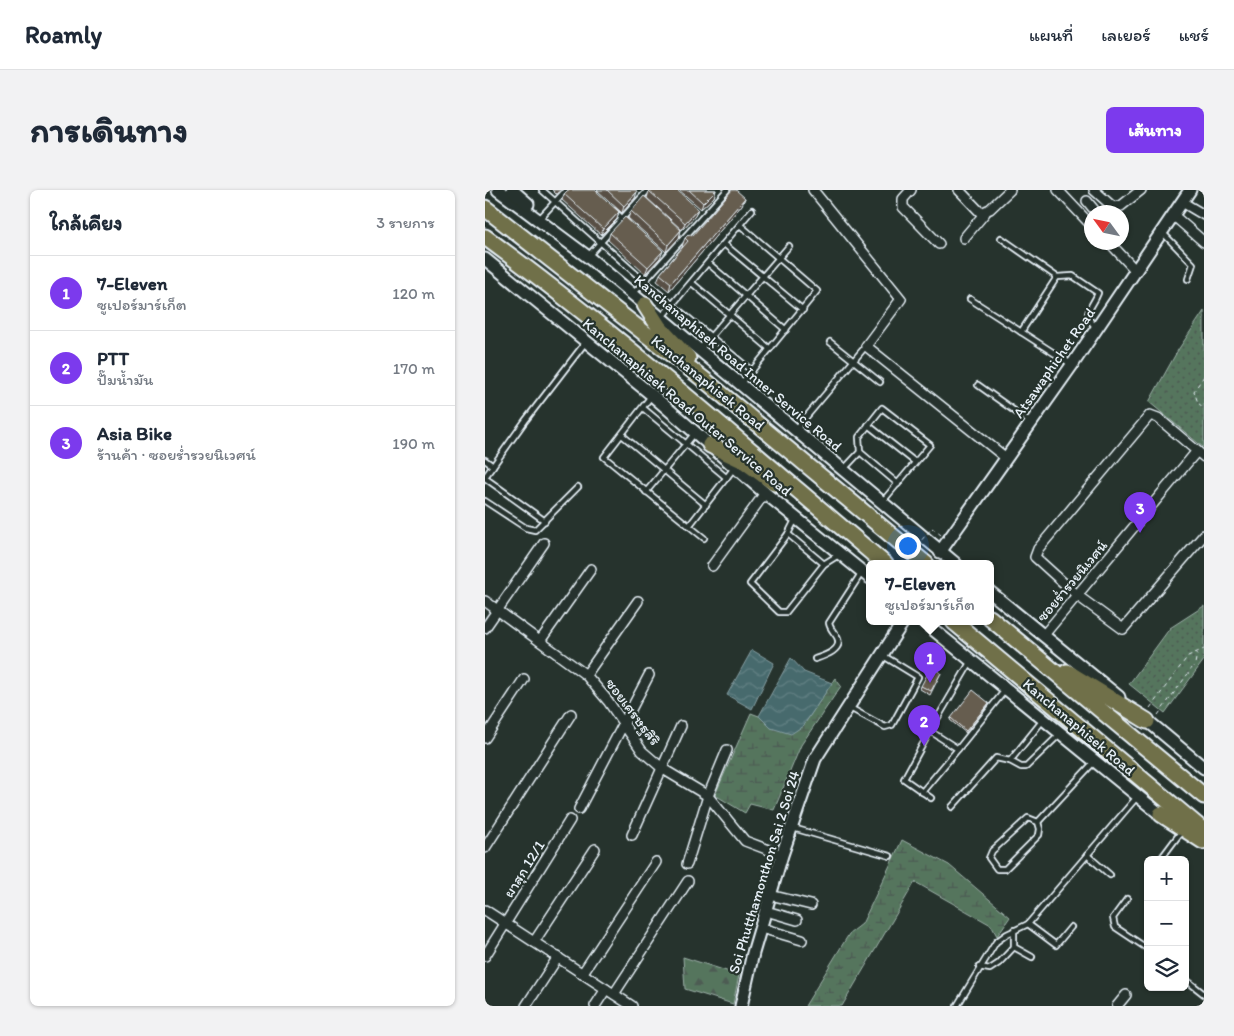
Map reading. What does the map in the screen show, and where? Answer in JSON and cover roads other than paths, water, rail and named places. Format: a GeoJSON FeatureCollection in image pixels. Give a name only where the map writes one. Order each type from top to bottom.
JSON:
{"type":"FeatureCollection","features":[{"type":"Feature","properties":{"kind":"highway","name":"Kanchanaphisek Road"},"geometry":{"type":"LineString","coordinates":[[485,208],[707,382],[921,560]]}},
{"type":"Feature","properties":{"kind":"highway","name":"Kanchanaphisek Road"},"geometry":{"type":"LineString","coordinates":[[485,237],[533,272],[660,373],[880,560]]}},
{"type":"Feature","properties":{"kind":"highway"},"geometry":{"type":"LineString","coordinates":[[645,305],[659,328],[684,353],[707,382]]}},
{"type":"Feature","properties":{"kind":"highway"},"geometry":{"type":"LineString","coordinates":[[710,445],[744,461],[787,492],[807,498]]}},
{"type":"Feature","properties":{"kind":"highway","name":"Kanchanaphisek Road"},"geometry":{"type":"LineString","coordinates":[[994,621],[1204,796]]}},
{"type":"Feature","properties":{"kind":"highway","name":"Kanchanaphisek Road"},"geometry":{"type":"LineString","coordinates":[[958,625],[1204,832]]}},
{"type":"Feature","properties":{"kind":"highway"},"geometry":{"type":"LineString","coordinates":[[1023,645],[1147,721]]}},
{"type":"Feature","properties":{"kind":"highway"},"geometry":{"type":"LineString","coordinates":[[1161,814],[1204,842]]}},
{"type":"Feature","properties":{"kind":"main road","name":"Kanchanaphisek Road Inner Service Road"},"geometry":{"type":"LineString","coordinates":[[498,190],[588,256],[951,560]]}},
{"type":"Feature","properties":{"kind":"main road"},"geometry":{"type":"LineString","coordinates":[[512,190],[549,227]]}},
{"type":"Feature","properties":{"kind":"main road","name":"Atsawaphichet Road"},"geometry":{"type":"LineString","coordinates":[[940,552],[1032,423],[1190,190]]}},
{"type":"Feature","properties":{"kind":"main road","name":"Kanchanaphisek Road Outer Service Road"},"geometry":{"type":"LineString","coordinates":[[485,259],[491,266],[652,396],[765,493],[866,574]]}},
{"type":"Feature","properties":{"kind":"main road"},"geometry":{"type":"LineString","coordinates":[[994,595],[1204,768]]}},
{"type":"Feature","properties":{"kind":"main road","name":"Soi Phutthamonthon Sai 2 Soi 24"},"geometry":{"type":"LineString","coordinates":[[741,1006],[770,895],[815,759],[901,625]]}},
{"type":"Feature","properties":{"kind":"main road"},"geometry":{"type":"LineString","coordinates":[[929,625],[1204,850]]}},
{"type":"Feature","properties":{"kind":"street"},"geometry":{"type":"LineString","coordinates":[[813,190],[901,299],[866,346],[1006,458]]}},
{"type":"Feature","properties":{"kind":"street"},"geometry":{"type":"LineString","coordinates":[[911,190],[903,199],[903,207],[939,244]]}},
{"type":"Feature","properties":{"kind":"street"},"geometry":{"type":"LineString","coordinates":[[959,190],[978,211],[985,212]]}},
{"type":"Feature","properties":{"kind":"street"},"geometry":{"type":"LineString","coordinates":[[964,238],[985,212],[1010,190]]}},
{"type":"Feature","properties":{"kind":"street"},"geometry":{"type":"LineString","coordinates":[[1058,190],[1084,218]]}},
{"type":"Feature","properties":{"kind":"street"},"geometry":{"type":"LineString","coordinates":[[1094,190],[1113,207],[1121,206],[1141,190]]}},
{"type":"Feature","properties":{"kind":"street"},"geometry":{"type":"LineString","coordinates":[[1087,201],[1090,205]]}},
{"type":"Feature","properties":{"kind":"street"},"geometry":{"type":"LineString","coordinates":[[1182,202],[1204,215]]}},
{"type":"Feature","properties":{"kind":"street"},"geometry":{"type":"LineString","coordinates":[[1173,215],[1204,242]]}},
{"type":"Feature","properties":{"kind":"street"},"geometry":{"type":"LineString","coordinates":[[1116,250],[1136,271]]}},
{"type":"Feature","properties":{"kind":"street"},"geometry":{"type":"LineString","coordinates":[[1201,454],[1158,418],[1149,416],[1038,550],[1035,557],[1078,596],[1123,629],[1204,535]]}},
{"type":"Feature","properties":{"kind":"street","name":"ซอยร่ำรวยนิเวศน์"},"geometry":{"type":"LineString","coordinates":[[1043,636],[1201,454]]}},
{"type":"Feature","properties":{"kind":"street"},"geometry":{"type":"LineString","coordinates":[[712,566],[765,493]]}},
{"type":"Feature","properties":{"kind":"street"},"geometry":{"type":"LineString","coordinates":[[485,628],[544,543]]}},
{"type":"Feature","properties":{"kind":"street"},"geometry":{"type":"LineString","coordinates":[[540,641],[591,570]]}},
{"type":"Feature","properties":{"kind":"street","name":"ซอยเศรษฐสิริ"},"geometry":{"type":"LineString","coordinates":[[485,601],[586,674],[608,701],[642,751],[663,769],[707,796],[745,841],[782,855]]}},
{"type":"Feature","properties":{"kind":"street"},"geometry":{"type":"LineString","coordinates":[[586,674],[638,601]]}},
{"type":"Feature","properties":{"kind":"street"},"geometry":{"type":"LineString","coordinates":[[579,809],[649,676]]}},
{"type":"Feature","properties":{"kind":"street"},"geometry":{"type":"LineString","coordinates":[[485,738],[524,679]]}},
{"type":"Feature","properties":{"kind":"street"},"geometry":{"type":"LineString","coordinates":[[485,848],[571,714]]}},
{"type":"Feature","properties":{"kind":"street"},"geometry":{"type":"LineString","coordinates":[[632,835],[681,726]]}},
{"type":"Feature","properties":{"kind":"street"},"geometry":{"type":"LineString","coordinates":[[687,864],[707,796],[727,750]]}},
{"type":"Feature","properties":{"kind":"street","name":"ผาสุก 12/1"},"geometry":{"type":"LineString","coordinates":[[485,956],[570,820]]}},
{"type":"Feature","properties":{"kind":"street"},"geometry":{"type":"LineString","coordinates":[[534,942],[595,849]]}},
{"type":"Feature","properties":{"kind":"street"},"geometry":{"type":"LineString","coordinates":[[582,974],[656,862]]}},
{"type":"Feature","properties":{"kind":"street"},"geometry":{"type":"LineString","coordinates":[[595,1006],[610,992],[688,881]]}},
{"type":"Feature","properties":{"kind":"street"},"geometry":{"type":"LineString","coordinates":[[770,895],[811,905]]}},
{"type":"Feature","properties":{"kind":"street"},"geometry":{"type":"LineString","coordinates":[[485,910],[632,1006]]}},
{"type":"Feature","properties":{"kind":"street"},"geometry":{"type":"LineString","coordinates":[[766,911],[797,920]]}},
{"type":"Feature","properties":{"kind":"street"},"geometry":{"type":"LineString","coordinates":[[761,928],[802,940]]}},
{"type":"Feature","properties":{"kind":"street"},"geometry":{"type":"LineString","coordinates":[[526,1006],[558,957]]}},
{"type":"Feature","properties":{"kind":"street"},"geometry":{"type":"LineString","coordinates":[[1117,1006],[1126,995]]}},
{"type":"Feature","properties":{"kind":"lane"},"geometry":{"type":"LineString","coordinates":[[542,190],[673,306],[752,371]]}},
{"type":"Feature","properties":{"kind":"lane"},"geometry":{"type":"LineString","coordinates":[[541,217],[566,190]]}},
{"type":"Feature","properties":{"kind":"lane"},"geometry":{"type":"LineString","coordinates":[[588,256],[648,190]]}},
{"type":"Feature","properties":{"kind":"lane"},"geometry":{"type":"LineString","coordinates":[[715,190],[721,196]]}},
{"type":"Feature","properties":{"kind":"lane"},"geometry":{"type":"LineString","coordinates":[[633,294],[727,190]]}},
{"type":"Feature","properties":{"kind":"lane"},"geometry":{"type":"LineString","coordinates":[[637,194],[648,205]]}},
{"type":"Feature","properties":{"kind":"lane"},"geometry":{"type":"LineString","coordinates":[[609,207],[629,225]]}},
{"type":"Feature","properties":{"kind":"lane"},"geometry":{"type":"LineString","coordinates":[[661,318],[752,210]]}},
{"type":"Feature","properties":{"kind":"lane"},"geometry":{"type":"LineString","coordinates":[[697,212],[703,217]]}},
{"type":"Feature","properties":{"kind":"lane"},"geometry":{"type":"LineString","coordinates":[[740,225],[817,291],[741,384]]}},
{"type":"Feature","properties":{"kind":"lane"},"geometry":{"type":"LineString","coordinates":[[677,230],[684,237]]}},
{"type":"Feature","properties":{"kind":"lane"},"geometry":{"type":"LineString","coordinates":[[1162,232],[1193,264],[1188,279]]}},
{"type":"Feature","properties":{"kind":"lane"},"geometry":{"type":"LineString","coordinates":[[1001,238],[1057,277],[1073,276],[1098,293],[1087,316],[1088,320],[1097,328]]}},
{"type":"Feature","properties":{"kind":"lane"},"geometry":{"type":"LineString","coordinates":[[724,244],[803,310]]}},
{"type":"Feature","properties":{"kind":"lane"},"geometry":{"type":"LineString","coordinates":[[700,350],[789,246]]}},
{"type":"Feature","properties":{"kind":"lane"},"geometry":{"type":"LineString","coordinates":[[658,251],[665,257]]}},
{"type":"Feature","properties":{"kind":"lane"},"geometry":{"type":"LineString","coordinates":[[708,263],[786,330]]}},
{"type":"Feature","properties":{"kind":"lane"},"geometry":{"type":"LineString","coordinates":[[1021,332],[1057,277]]}},
{"type":"Feature","properties":{"kind":"lane"},"geometry":{"type":"LineString","coordinates":[[691,283],[770,349]]}},
{"type":"Feature","properties":{"kind":"lane"},"geometry":{"type":"LineString","coordinates":[[970,299],[1072,365]]}},
{"type":"Feature","properties":{"kind":"lane"},"geometry":{"type":"LineString","coordinates":[[545,521],[485,478],[586,342]]}},
{"type":"Feature","properties":{"kind":"lane"},"geometry":{"type":"LineString","coordinates":[[829,342],[880,382]]}},
{"type":"Feature","properties":{"kind":"lane"},"geometry":{"type":"LineString","coordinates":[[795,430],[866,346]]}},
{"type":"Feature","properties":{"kind":"lane"},"geometry":{"type":"LineString","coordinates":[[978,384],[1032,423]]}},
{"type":"Feature","properties":{"kind":"lane"},"geometry":{"type":"LineString","coordinates":[[652,396],[605,457],[704,538]]}},
{"type":"Feature","properties":{"kind":"lane"},"geometry":{"type":"LineString","coordinates":[[643,408],[727,478]]}},
{"type":"Feature","properties":{"kind":"lane"},"geometry":{"type":"LineString","coordinates":[[843,471],[860,452],[859,437],[882,408],[930,444],[882,502]]}},
{"type":"Feature","properties":{"kind":"lane"},"geometry":{"type":"LineString","coordinates":[[868,425],[915,462]]}},
{"type":"Feature","properties":{"kind":"lane"},"geometry":{"type":"LineString","coordinates":[[646,492],[695,432]]}},
{"type":"Feature","properties":{"kind":"lane"},"geometry":{"type":"LineString","coordinates":[[622,435],[706,505]]}},
{"type":"Feature","properties":{"kind":"lane"},"geometry":{"type":"LineString","coordinates":[[860,452],[898,484]]}},
{"type":"Feature","properties":{"kind":"lane"},"geometry":{"type":"LineString","coordinates":[[485,460],[493,466]]}},
{"type":"Feature","properties":{"kind":"lane"},"geometry":{"type":"LineString","coordinates":[[689,526],[735,467]]}},
{"type":"Feature","properties":{"kind":"lane"},"geometry":{"type":"LineString","coordinates":[[485,501],[529,530],[535,530],[578,487]]}},
{"type":"Feature","properties":{"kind":"lane"},"geometry":{"type":"LineString","coordinates":[[797,517],[788,534],[750,584],[779,612],[786,612],[824,564],[841,553]]}},
{"type":"Feature","properties":{"kind":"lane"},"geometry":{"type":"LineString","coordinates":[[788,534],[824,564]]}},
{"type":"Feature","properties":{"kind":"lane"},"geometry":{"type":"LineString","coordinates":[[815,659],[830,655],[837,645],[838,639],[829,623],[866,574]]}},
{"type":"Feature","properties":{"kind":"lane"},"geometry":{"type":"LineString","coordinates":[[847,707],[885,727],[892,725],[918,676],[881,654]]}},
{"type":"Feature","properties":{"kind":"lane"},"geometry":{"type":"LineString","coordinates":[[931,798],[903,779],[972,659]]}},
{"type":"Feature","properties":{"kind":"lane"},"geometry":{"type":"LineString","coordinates":[[922,792],[1007,688]]}},
{"type":"Feature","properties":{"kind":"lane"},"geometry":{"type":"LineString","coordinates":[[1010,761],[1044,719]]}},
{"type":"Feature","properties":{"kind":"lane"},"geometry":{"type":"LineString","coordinates":[[930,731],[958,749]]}},
{"type":"Feature","properties":{"kind":"lane"},"geometry":{"type":"LineString","coordinates":[[952,807],[996,758],[1026,767],[1061,733]]}},
{"type":"Feature","properties":{"kind":"lane"},"geometry":{"type":"LineString","coordinates":[[1038,822],[1095,761]]}},
{"type":"Feature","properties":{"kind":"lane"},"geometry":{"type":"LineString","coordinates":[[957,1006],[979,967],[996,942],[1014,930],[1028,924],[1138,796]]}},
{"type":"Feature","properties":{"kind":"lane"},"geometry":{"type":"LineString","coordinates":[[1033,818],[1038,822],[1039,835],[1005,869],[997,868],[989,858],[992,850],[1025,819],[1033,818]]}},
{"type":"Feature","properties":{"kind":"lane"},"geometry":{"type":"LineString","coordinates":[[791,827],[890,856]]}},
{"type":"Feature","properties":{"kind":"lane"},"geometry":{"type":"LineString","coordinates":[[1163,856],[1181,832]]}},
{"type":"Feature","properties":{"kind":"lane"},"geometry":{"type":"LineString","coordinates":[[1087,855],[1110,875]]}},
{"type":"Feature","properties":{"kind":"lane"},"geometry":{"type":"LineString","coordinates":[[1127,899],[1113,918],[1115,927],[1145,946]]}},
{"type":"Feature","properties":{"kind":"lane"},"geometry":{"type":"LineString","coordinates":[[1028,924],[1056,945],[1071,927]]}},
{"type":"Feature","properties":{"kind":"lane"},"geometry":{"type":"LineString","coordinates":[[979,967],[990,969],[999,963],[1014,947],[1014,930]]}},
{"type":"Feature","properties":{"kind":"lane"},"geometry":{"type":"LineString","coordinates":[[1014,947],[1032,957]]}},
{"type":"Feature","properties":{"kind":"lane"},"geometry":{"type":"LineString","coordinates":[[1189,982],[1204,994]]}},
{"type":"Feature","properties":{"kind":"water"},"geometry":{"type":"Polygon","coordinates":[[[752,650],[774,663],[752,709],[727,695],[752,650]]]}},
{"type":"Feature","properties":{"kind":"water"},"geometry":{"type":"Polygon","coordinates":[[[791,658],[804,672],[832,683],[803,726],[791,734],[771,728],[759,716],[791,658]]]}},
{"type":"Feature","properties":{"kind":"place","name":"Asia Bike"},"geometry":{"type":"Point","coordinates":[1140,533]}},
{"type":"Feature","properties":{"kind":"place","name":"7-Eleven"},"geometry":{"type":"Point","coordinates":[930,683]}},
{"type":"Feature","properties":{"kind":"place","name":"PTT"},"geometry":{"type":"Point","coordinates":[924,746]}}]}
